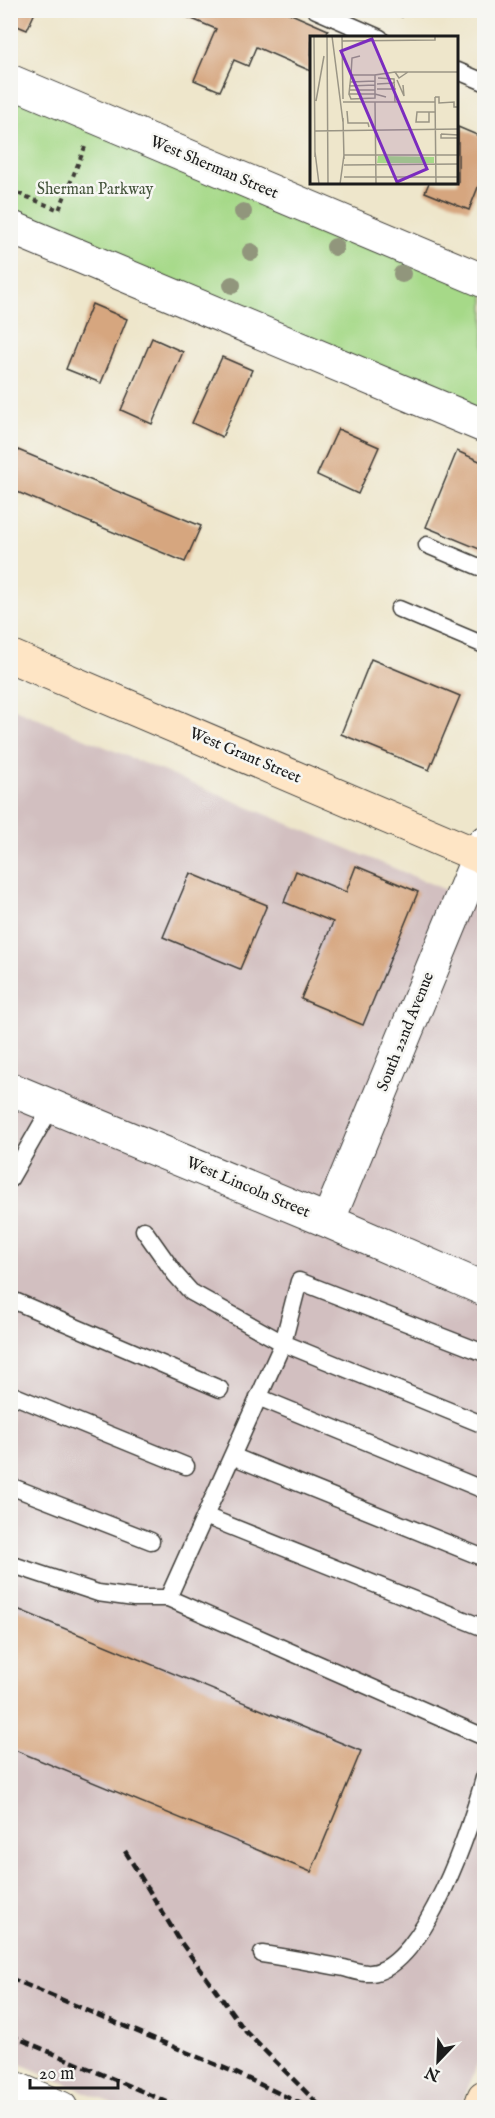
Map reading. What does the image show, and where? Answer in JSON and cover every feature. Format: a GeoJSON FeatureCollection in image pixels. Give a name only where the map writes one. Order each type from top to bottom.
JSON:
{"type":"FeatureCollection","features":[{"type":"Feature","properties":{"kind":"main road","name":"West Grant Street"},"geometry":{"type":"LineString","coordinates":[[10,656],[483,855]]}},
{"type":"Feature","properties":{"kind":"main road"},"geometry":{"type":"LineString","coordinates":[[480,2108],[484,2097]]}},
{"type":"Feature","properties":{"kind":"street","name":"West Sherman Street"},"geometry":{"type":"LineString","coordinates":[[10,81],[484,282]]}},
{"type":"Feature","properties":{"kind":"street"},"geometry":{"type":"LineString","coordinates":[[10,226],[484,426]]}},
{"type":"Feature","properties":{"kind":"street","name":"South 22nd Avenue"},"geometry":{"type":"LineString","coordinates":[[328,1221],[483,855]]}},
{"type":"Feature","properties":{"kind":"street","name":"West Lincoln Street"},"geometry":{"type":"LineString","coordinates":[[10,1089],[328,1221],[484,1289]]}},
{"type":"Feature","properties":{"kind":"street"},"geometry":{"type":"LineString","coordinates":[[10,2086],[61,2108]]}},
{"type":"Feature","properties":{"kind":"lane"},"geometry":{"type":"LineString","coordinates":[[316,10],[375,36]]}},
{"type":"Feature","properties":{"kind":"lane"},"geometry":{"type":"LineString","coordinates":[[459,71],[484,82]]}},
{"type":"Feature","properties":{"kind":"lane"},"geometry":{"type":"LineString","coordinates":[[427,544],[484,569]]}},
{"type":"Feature","properties":{"kind":"lane"},"geometry":{"type":"LineString","coordinates":[[399,609],[484,645]]}},
{"type":"Feature","properties":{"kind":"lane"},"geometry":{"type":"LineString","coordinates":[[10,1179],[52,1106]]}},
{"type":"Feature","properties":{"kind":"lane"},"geometry":{"type":"LineString","coordinates":[[144,1230],[175,1274],[191,1292],[283,1343],[484,1425]]}},
{"type":"Feature","properties":{"kind":"lane"},"geometry":{"type":"LineString","coordinates":[[168,1598],[283,1343],[299,1281],[484,1353]]}},
{"type":"Feature","properties":{"kind":"lane"},"geometry":{"type":"LineString","coordinates":[[10,1299],[220,1389]]}},
{"type":"Feature","properties":{"kind":"lane"},"geometry":{"type":"LineString","coordinates":[[10,1394],[186,1466]]}},
{"type":"Feature","properties":{"kind":"lane"},"geometry":{"type":"LineString","coordinates":[[258,1397],[484,1490]]}},
{"type":"Feature","properties":{"kind":"lane"},"geometry":{"type":"LineString","coordinates":[[232,1456],[484,1558]]}},
{"type":"Feature","properties":{"kind":"lane"},"geometry":{"type":"LineString","coordinates":[[10,1486],[151,1541]]}},
{"type":"Feature","properties":{"kind":"lane"},"geometry":{"type":"LineString","coordinates":[[205,1516],[484,1628]]}},
{"type":"Feature","properties":{"kind":"lane"},"geometry":{"type":"LineString","coordinates":[[10,1564],[98,1593],[134,1598],[168,1598],[484,1737]]}},
{"type":"Feature","properties":{"kind":"lane"},"geometry":{"type":"LineString","coordinates":[[262,1954],[371,1973],[395,1963],[423,1928],[451,1875],[484,1778]]}},
{"type":"Feature","properties":{"kind":"path"},"geometry":{"type":"LineString","coordinates":[[10,190],[58,210],[87,142]]}},
{"type":"Feature","properties":{"kind":"shaded area"},"geometry":{"type":"Polygon","coordinates":[[[10,707],[484,906],[484,2049],[460,2107],[120,2107],[11,2060],[10,707]]]}},
{"type":"Feature","properties":{"kind":"green space","name":"Sherman Parkway"},"geometry":{"type":"Polygon","coordinates":[[[11,93],[484,292],[484,415],[11,217],[11,93]]]}},
{"type":"Feature","properties":{"kind":"building"},"geometry":{"type":"Polygon","coordinates":[[[10,10],[36,10],[27,30],[10,23],[10,10]]]}},
{"type":"Feature","properties":{"kind":"building"},"geometry":{"type":"Polygon","coordinates":[[[188,10],[282,10],[328,30],[326,36],[310,36],[310,71],[256,47],[248,66],[234,60],[220,91],[194,80],[216,29],[185,16],[188,10]]]}},
{"type":"Feature","properties":{"kind":"building"},"geometry":{"type":"Polygon","coordinates":[[[386,10],[405,10],[402,17],[386,10]]]}},
{"type":"Feature","properties":{"kind":"building"},"geometry":{"type":"Polygon","coordinates":[[[459,127],[484,138],[484,172],[469,210],[425,192],[429,184],[459,184],[459,127]]]}},
{"type":"Feature","properties":{"kind":"building"},"geometry":{"type":"Polygon","coordinates":[[[92,304],[127,319],[101,383],[66,369],[92,304]]]}},
{"type":"Feature","properties":{"kind":"building"},"geometry":{"type":"Polygon","coordinates":[[[152,338],[183,352],[152,424],[121,410],[152,338]]]}},
{"type":"Feature","properties":{"kind":"building"},"geometry":{"type":"Polygon","coordinates":[[[222,357],[252,370],[222,437],[192,423],[222,357]]]}},
{"type":"Feature","properties":{"kind":"building"},"geometry":{"type":"Polygon","coordinates":[[[338,429],[379,447],[358,494],[317,475],[338,429]]]}},
{"type":"Feature","properties":{"kind":"building"},"geometry":{"type":"Polygon","coordinates":[[[18,450],[201,526],[185,562],[10,489],[10,470],[18,450]]]}},
{"type":"Feature","properties":{"kind":"building"},"geometry":{"type":"Polygon","coordinates":[[[457,451],[484,463],[484,551],[426,527],[457,451]]]}},
{"type":"Feature","properties":{"kind":"building"},"geometry":{"type":"Polygon","coordinates":[[[371,659],[460,696],[429,770],[341,734],[371,659]]]}},
{"type":"Feature","properties":{"kind":"building"},"geometry":{"type":"Polygon","coordinates":[[[356,866],[418,892],[363,1025],[301,999],[333,922],[284,902],[296,871],[346,892],[356,866]]]}},
{"type":"Feature","properties":{"kind":"building"},"geometry":{"type":"Polygon","coordinates":[[[190,873],[267,905],[240,969],[163,937],[190,873]]]}},
{"type":"Feature","properties":{"kind":"building"},"geometry":{"type":"Polygon","coordinates":[[[10,1606],[361,1751],[311,1872],[10,1748],[10,1606]]]}},
{"type":"Feature","properties":{"kind":"railway"},"geometry":{"type":"LineString","coordinates":[[125,1851],[180,1941],[246,2032],[322,2108]]}},
{"type":"Feature","properties":{"kind":"railway"},"geometry":{"type":"LineString","coordinates":[[10,1978],[236,2073],[310,2108]]}},
{"type":"Feature","properties":{"kind":"railway"},"geometry":{"type":"LineString","coordinates":[[10,2035],[181,2108]]}}]}
